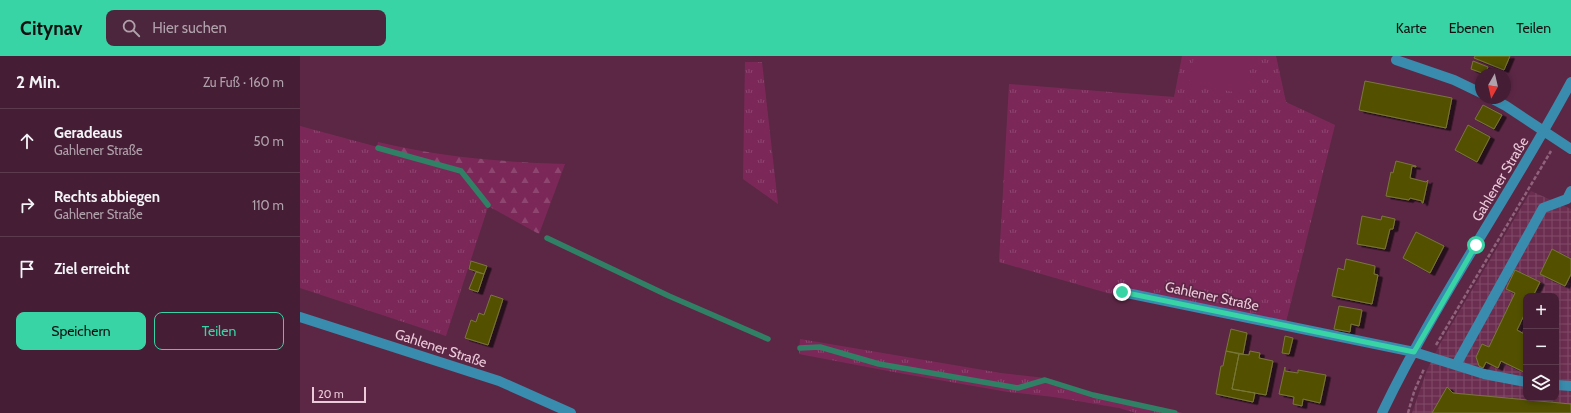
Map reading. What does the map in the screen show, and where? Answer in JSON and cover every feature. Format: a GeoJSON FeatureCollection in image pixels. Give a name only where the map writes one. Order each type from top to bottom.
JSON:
{"type":"FeatureCollection","features":[{"type":"Feature","properties":{"kind":"street"},"geometry":{"type":"LineString","coordinates":[[1396,60],[1454,80],[1475,90]]}},
{"type":"Feature","properties":{"kind":"street","name":"Gahlener Straße"},"geometry":{"type":"LineString","coordinates":[[1382,413],[1414,352],[1545,131],[1571,82]]}},
{"type":"Feature","properties":{"kind":"street"},"geometry":{"type":"LineString","coordinates":[[1502,104],[1545,131],[1571,152]]}},
{"type":"Feature","properties":{"kind":"street"},"geometry":{"type":"LineString","coordinates":[[1456,365],[1543,208],[1567,199],[1571,191]]}},
{"type":"Feature","properties":{"kind":"street","name":"Gahlener Straße"},"geometry":{"type":"LineString","coordinates":[[1122,292],[1414,352]]}},
{"type":"Feature","properties":{"kind":"street","name":"Gahlener Straße"},"geometry":{"type":"LineString","coordinates":[[300,316],[499,381],[570,413]]}},
{"type":"Feature","properties":{"kind":"street"},"geometry":{"type":"LineString","coordinates":[[1414,352],[1484,374],[1523,381]]}},
{"type":"Feature","properties":{"kind":"street"},"geometry":{"type":"LineString","coordinates":[[1559,385],[1571,386]]}},
{"type":"Feature","properties":{"kind":"path"},"geometry":{"type":"LineString","coordinates":[[1408,413],[1414,392],[1429,356],[1557,140]]}},
{"type":"Feature","properties":{"kind":"shaded area"},"geometry":{"type":"Polygon","coordinates":[[[1531,191],[1571,209],[1571,413],[1412,413],[1427,370],[1440,344],[1531,191]]]}},
{"type":"Feature","properties":{"kind":"green space"},"geometry":{"type":"Polygon","coordinates":[[[1182,56],[1276,56],[1286,102],[1335,125],[1284,330],[1111,294],[999,262],[1009,84],[1174,97],[1182,56]]]}},
{"type":"Feature","properties":{"kind":"green space"},"geometry":{"type":"Polygon","coordinates":[[[1194,56],[1252,56],[1245,94],[1189,84],[1194,56]]]}},
{"type":"Feature","properties":{"kind":"green space"},"geometry":{"type":"Polygon","coordinates":[[[745,62],[762,62],[778,204],[743,179],[745,62]]]}},
{"type":"Feature","properties":{"kind":"green space"},"geometry":{"type":"Polygon","coordinates":[[[300,126],[463,170],[489,204],[446,336],[300,288],[300,126]]]}},
{"type":"Feature","properties":{"kind":"green space"},"geometry":{"type":"Polygon","coordinates":[[[378,142],[471,158],[565,164],[539,234],[488,206],[489,204],[462,170],[377,147],[378,142]]]}},
{"type":"Feature","properties":{"kind":"green space"},"geometry":{"type":"Polygon","coordinates":[[[800,339],[1001,373],[1045,378],[1092,393],[1182,413],[1136,413],[1119,408],[1054,397],[1008,392],[799,354],[800,339]]]}},
{"type":"Feature","properties":{"kind":"building"},"geometry":{"type":"Polygon","coordinates":[[[1475,56],[1510,56],[1505,68],[1499,68],[1474,58],[1475,56]]]}},
{"type":"Feature","properties":{"kind":"building"},"geometry":{"type":"Polygon","coordinates":[[[1473,61],[1488,67],[1475,68],[1475,70],[1471,69],[1473,61]]]}},
{"type":"Feature","properties":{"kind":"building"},"geometry":{"type":"Polygon","coordinates":[[[1365,81],[1452,98],[1446,128],[1359,110],[1365,81]]]}},
{"type":"Feature","properties":{"kind":"building"},"geometry":{"type":"Polygon","coordinates":[[[1483,105],[1502,115],[1494,129],[1475,119],[1483,105]]]}},
{"type":"Feature","properties":{"kind":"building"},"geometry":{"type":"Polygon","coordinates":[[[1468,125],[1490,137],[1477,162],[1455,150],[1468,125]]]}},
{"type":"Feature","properties":{"kind":"building"},"geometry":{"type":"Polygon","coordinates":[[[1396,161],[1416,166],[1412,166],[1410,178],[1426,182],[1428,180],[1423,203],[1422,201],[1410,198],[1409,200],[1386,196],[1391,172],[1393,173],[1396,161]]]}},
{"type":"Feature","properties":{"kind":"building"},"geometry":{"type":"Polygon","coordinates":[[[1362,216],[1381,220],[1382,216],[1395,219],[1393,229],[1390,229],[1385,249],[1357,244],[1362,216]]]}},
{"type":"Feature","properties":{"kind":"building"},"geometry":{"type":"Polygon","coordinates":[[[1416,232],[1444,246],[1430,273],[1403,258],[1416,232]]]}},
{"type":"Feature","properties":{"kind":"building"},"geometry":{"type":"Polygon","coordinates":[[[1552,249],[1571,259],[1571,274],[1565,286],[1540,274],[1552,249]]]}},
{"type":"Feature","properties":{"kind":"building"},"geometry":{"type":"Polygon","coordinates":[[[1346,259],[1375,266],[1374,274],[1378,275],[1372,304],[1332,296],[1338,268],[1344,270],[1346,259]]]}},
{"type":"Feature","properties":{"kind":"building"},"geometry":{"type":"Polygon","coordinates":[[[471,261],[487,266],[484,274],[469,269],[471,261]]]}},
{"type":"Feature","properties":{"kind":"building"},"geometry":{"type":"Polygon","coordinates":[[[1515,270],[1540,282],[1534,293],[1523,293],[1523,317],[1517,330],[1523,333],[1523,372],[1501,361],[1498,368],[1486,362],[1483,368],[1479,366],[1476,357],[1482,344],[1489,347],[1515,293],[1506,289],[1515,270]]]}},
{"type":"Feature","properties":{"kind":"building"},"geometry":{"type":"Polygon","coordinates":[[[476,272],[484,274],[478,292],[469,289],[476,272]]]}},
{"type":"Feature","properties":{"kind":"building"},"geometry":{"type":"Polygon","coordinates":[[[491,295],[503,299],[488,345],[465,338],[471,320],[476,322],[479,313],[484,315],[491,295]]]}},
{"type":"Feature","properties":{"kind":"building"},"geometry":{"type":"Polygon","coordinates":[[[1339,306],[1362,310],[1359,326],[1351,324],[1350,332],[1334,329],[1339,306]]]}},
{"type":"Feature","properties":{"kind":"building"},"geometry":{"type":"Polygon","coordinates":[[[1231,329],[1247,333],[1243,354],[1226,351],[1231,329]]]}},
{"type":"Feature","properties":{"kind":"building"},"geometry":{"type":"Polygon","coordinates":[[[1285,336],[1293,338],[1289,354],[1282,353],[1285,336]]]}},
{"type":"Feature","properties":{"kind":"building"},"geometry":{"type":"Polygon","coordinates":[[[1226,351],[1239,354],[1232,389],[1255,393],[1253,402],[1216,394],[1221,366],[1223,366],[1226,351]]]}},
{"type":"Feature","properties":{"kind":"building"},"geometry":{"type":"Polygon","coordinates":[[[1250,351],[1260,353],[1259,358],[1273,361],[1266,395],[1232,389],[1239,354],[1249,355],[1250,351]]]}},
{"type":"Feature","properties":{"kind":"building"},"geometry":{"type":"Polygon","coordinates":[[[1285,367],[1285,371],[1298,373],[1298,370],[1326,375],[1320,403],[1303,399],[1302,406],[1293,404],[1294,397],[1279,394],[1285,367]]]}},
{"type":"Feature","properties":{"kind":"building"},"geometry":{"type":"Polygon","coordinates":[[[1447,387],[1453,393],[1523,400],[1523,401],[1571,404],[1571,413],[1432,413],[1447,387]]]}},
{"type":"Feature","properties":{"kind":"waterway"},"geometry":{"type":"LineString","coordinates":[[378,148],[461,171],[488,205]]}},
{"type":"Feature","properties":{"kind":"waterway"},"geometry":{"type":"LineString","coordinates":[[547,238],[669,296],[768,339]]}},
{"type":"Feature","properties":{"kind":"waterway"},"geometry":{"type":"LineString","coordinates":[[800,348],[820,347],[879,364],[1018,388],[1045,380],[1093,395],[1175,413]]}},
{"type":"Feature","properties":{"kind":"route"},"geometry":{"type":"LineString","coordinates":[[1122,292],[1414,352],[1476,245]]}}]}
